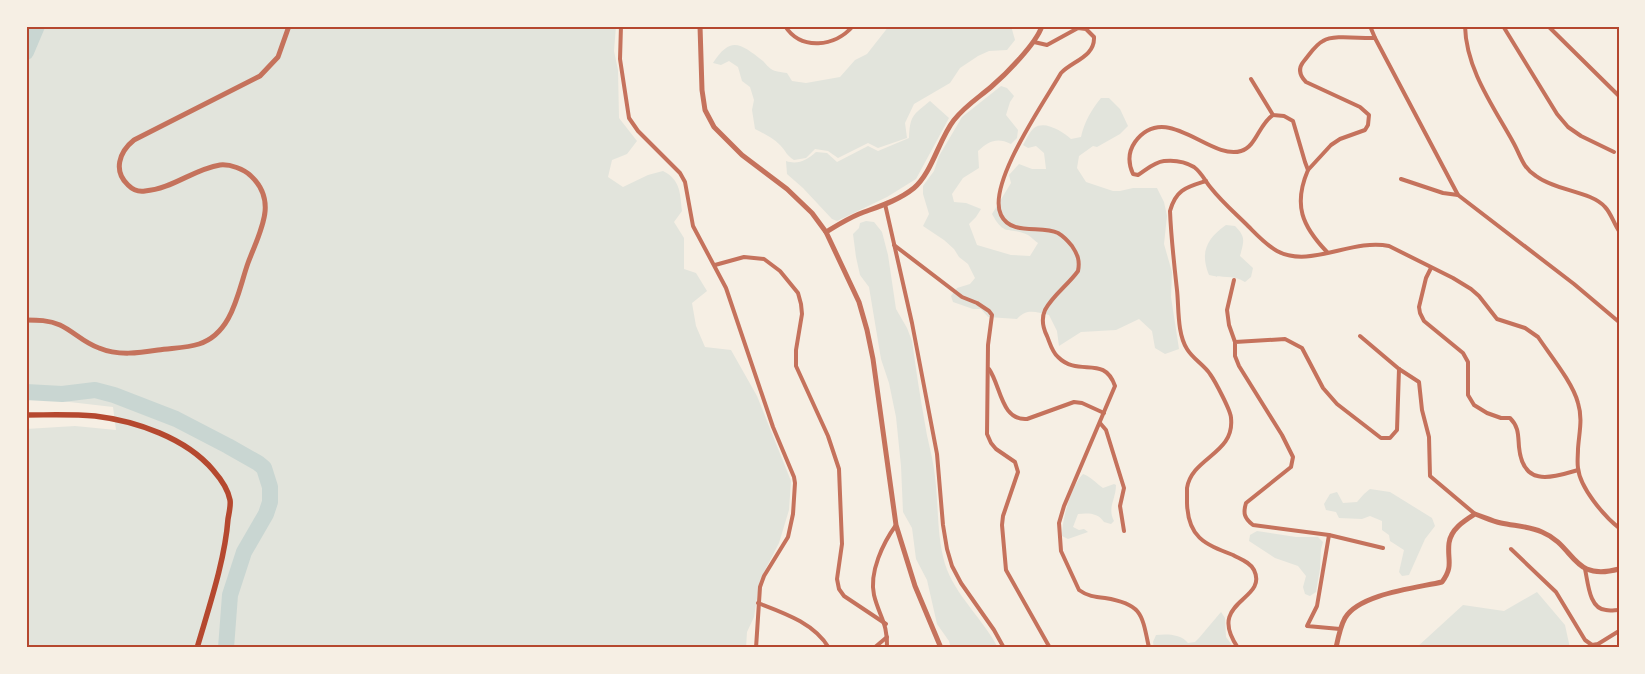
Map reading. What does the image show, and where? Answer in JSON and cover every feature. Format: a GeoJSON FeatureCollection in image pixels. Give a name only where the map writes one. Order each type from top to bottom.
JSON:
{"type":"FeatureCollection","features":[{"type":"Feature","properties":{"kind":"main road"},"geometry":{"type":"LineString","coordinates":[[26,415],[95,416],[137,426],[186,447],[204,459],[218,476],[230,500],[227,534],[197,648]]}},
{"type":"Feature","properties":{"kind":"street"},"geometry":{"type":"LineString","coordinates":[[26,320],[48,321],[60,325],[99,348],[134,354],[200,344],[214,335],[226,322],[236,302],[264,219],[266,203],[263,191],[256,180],[248,173],[236,167],[221,165],[158,189],[139,191],[125,182],[119,170],[119,163],[123,151],[134,140],[260,76],[278,57],[289,26]]}},
{"type":"Feature","properties":{"kind":"street"},"geometry":{"type":"LineString","coordinates":[[621,26],[620,59],[629,118],[638,131],[680,172],[687,190],[693,226],[726,288],[774,432],[791,469],[795,483],[791,528],[788,538],[764,576],[758,603],[756,648]]}},
{"type":"Feature","properties":{"kind":"street"},"geometry":{"type":"LineString","coordinates":[[700,26],[702,90],[705,110],[714,127],[742,155],[802,202],[826,232],[859,302],[867,330],[896,525],[915,586],[941,648]]}},
{"type":"Feature","properties":{"kind":"street"},"geometry":{"type":"LineString","coordinates":[[785,26],[794,37],[810,43],[829,42],[840,37],[853,26]]}},
{"type":"Feature","properties":{"kind":"street"},"geometry":{"type":"LineString","coordinates":[[826,232],[914,188],[920,182],[944,134],[955,119],[970,103],[992,86],[1034,42],[1042,26]]}},
{"type":"Feature","properties":{"kind":"street"},"geometry":{"type":"LineString","coordinates":[[1370,26],[1458,195],[1574,284],[1619,322]]}},
{"type":"Feature","properties":{"kind":"street"},"geometry":{"type":"LineString","coordinates":[[1465,26],[1466,44],[1480,83],[1515,145],[1524,166],[1535,176],[1550,185],[1592,198],[1606,207],[1619,231]]}},
{"type":"Feature","properties":{"kind":"street"},"geometry":{"type":"LineString","coordinates":[[1504,26],[1557,114],[1568,126],[1582,136],[1614,152]]}},
{"type":"Feature","properties":{"kind":"street"},"geometry":{"type":"LineString","coordinates":[[1548,26],[1619,96]]}},
{"type":"Feature","properties":{"kind":"street"},"geometry":{"type":"LineString","coordinates":[[1034,42],[1047,45],[1078,28],[1086,29],[1094,37],[1092,49],[1088,54],[1066,67],[1061,73],[1027,130],[1006,172],[998,204],[1001,216],[1015,227],[1056,232],[1064,238],[1078,255],[1078,271],[1046,310],[1042,319],[1045,331],[1056,355],[1078,368],[1096,367],[1109,374],[1115,386],[1064,506],[1059,523],[1061,551],[1079,590],[1093,596],[1125,602],[1136,609],[1146,632],[1149,648]]}},
{"type":"Feature","properties":{"kind":"street"},"geometry":{"type":"LineString","coordinates":[[1327,252],[1312,237],[1302,218],[1300,201],[1302,188],[1308,170],[1331,145],[1340,139],[1365,130],[1369,121],[1369,115],[1360,107],[1306,82],[1300,75],[1300,69],[1316,46],[1328,38],[1375,38]]}},
{"type":"Feature","properties":{"kind":"street"},"geometry":{"type":"LineString","coordinates":[[1251,79],[1273,115]]}},
{"type":"Feature","properties":{"kind":"street"},"geometry":{"type":"LineString","coordinates":[[1308,170],[1293,121],[1284,116],[1273,115],[1263,123],[1251,145],[1240,152],[1225,151],[1169,127],[1162,127],[1144,132],[1133,145],[1129,160],[1133,174],[1138,175],[1162,161],[1190,165],[1274,250],[1286,255],[1307,257],[1357,245],[1379,244],[1402,252],[1453,278],[1479,296],[1497,319],[1525,328],[1538,338],[1572,389],[1580,410],[1578,470],[1581,479],[1597,507],[1619,528]]}},
{"type":"Feature","properties":{"kind":"street"},"geometry":{"type":"LineString","coordinates":[[1401,179],[1443,193],[1458,195]]}},
{"type":"Feature","properties":{"kind":"street"},"geometry":{"type":"LineString","coordinates":[[1206,181],[1180,190],[1170,210],[1181,333],[1187,349],[1210,373],[1232,416],[1231,430],[1225,445],[1190,476],[1187,489],[1188,514],[1194,532],[1209,546],[1246,561],[1254,570],[1256,583],[1230,614],[1228,624],[1231,637],[1238,648]]}},
{"type":"Feature","properties":{"kind":"street"},"geometry":{"type":"LineString","coordinates":[[885,204],[912,323],[937,454],[947,549],[952,566],[961,583],[1004,648]]}},
{"type":"Feature","properties":{"kind":"street"},"geometry":{"type":"LineString","coordinates":[[894,245],[962,297],[977,303],[992,315],[988,345],[987,434],[996,449],[1015,462],[1018,472],[1003,516],[1006,570],[1050,648]]}},
{"type":"Feature","properties":{"kind":"street"},"geometry":{"type":"LineString","coordinates":[[715,265],[744,257],[764,259],[780,271],[798,293],[802,304],[802,314],[796,350],[796,366],[828,436],[839,469],[842,544],[837,579],[839,589],[844,596],[886,624]]}},
{"type":"Feature","properties":{"kind":"street"},"geometry":{"type":"LineString","coordinates":[[1431,268],[1426,278],[1419,307],[1420,313],[1424,321],[1463,353],[1468,362],[1468,395],[1474,405],[1501,418],[1510,418],[1516,424],[1521,458],[1525,469],[1532,474],[1550,478],[1578,470]]}},
{"type":"Feature","properties":{"kind":"street"},"geometry":{"type":"LineString","coordinates":[[1234,280],[1226,310],[1235,342],[1235,356],[1239,366],[1282,435],[1293,457],[1290,467],[1246,502],[1243,511],[1246,519],[1253,525],[1329,536],[1383,548]]}},
{"type":"Feature","properties":{"kind":"street"},"geometry":{"type":"LineString","coordinates":[[1360,336],[1399,369],[1419,382],[1422,410],[1429,437],[1430,476],[1475,514],[1499,523],[1531,527],[1551,536],[1585,569],[1597,573],[1619,569]]}},
{"type":"Feature","properties":{"kind":"street"},"geometry":{"type":"LineString","coordinates":[[1235,342],[1285,339],[1302,348],[1323,388],[1337,404],[1381,438],[1390,438],[1397,430],[1399,369]]}},
{"type":"Feature","properties":{"kind":"street"},"geometry":{"type":"LineString","coordinates":[[988,368],[994,376],[1005,407],[1013,417],[1021,420],[1027,419],[1074,402],[1082,403],[1104,413]]}},
{"type":"Feature","properties":{"kind":"street"},"geometry":{"type":"LineString","coordinates":[[1100,424],[1106,430],[1124,488],[1120,513],[1124,531]]}},
{"type":"Feature","properties":{"kind":"street"},"geometry":{"type":"LineString","coordinates":[[1336,648],[1345,617],[1366,600],[1442,582],[1449,573],[1449,542],[1461,523],[1475,514]]}},
{"type":"Feature","properties":{"kind":"street"},"geometry":{"type":"LineString","coordinates":[[888,648],[886,624],[873,588],[874,572],[887,538],[896,525]]}},
{"type":"Feature","properties":{"kind":"street"},"geometry":{"type":"LineString","coordinates":[[1329,536],[1316,606],[1307,626],[1340,629]]}},
{"type":"Feature","properties":{"kind":"street"},"geometry":{"type":"LineString","coordinates":[[1511,548],[1556,592],[1585,640],[1592,645],[1598,644],[1619,631]]}},
{"type":"Feature","properties":{"kind":"street"},"geometry":{"type":"LineString","coordinates":[[1585,569],[1590,594],[1596,605],[1604,610],[1619,610]]}},
{"type":"Feature","properties":{"kind":"street"},"geometry":{"type":"LineString","coordinates":[[758,603],[804,623],[825,641],[829,648]]}},
{"type":"Feature","properties":{"kind":"street"},"geometry":{"type":"LineString","coordinates":[[874,648],[888,637]]}},
{"type":"Feature","properties":{"kind":"shaded area"},"geometry":{"type":"Polygon","coordinates":[[[26,26],[616,26],[614,51],[618,70],[619,118],[637,141],[627,154],[612,160],[608,177],[623,187],[648,175],[663,171],[676,183],[680,193],[682,211],[674,222],[684,238],[684,269],[696,273],[707,291],[692,303],[696,326],[705,347],[731,350],[757,396],[791,481],[789,510],[779,543],[760,580],[754,617],[747,632],[746,648],[26,648],[26,429],[75,426],[116,430],[113,407],[26,397],[26,26]]]}},
{"type":"Feature","properties":{"kind":"shaded area"},"geometry":{"type":"Polygon","coordinates":[[[889,26],[1011,26],[1015,40],[1007,50],[989,51],[978,56],[960,68],[950,83],[914,104],[905,123],[907,138],[878,148],[868,143],[838,158],[828,151],[815,149],[806,158],[794,160],[791,158],[777,142],[755,129],[752,110],[754,100],[750,87],[742,81],[738,67],[729,61],[721,65],[713,63],[725,48],[736,45],[748,50],[773,70],[787,73],[792,81],[806,83],[840,77],[855,60],[867,54],[889,26]]]}},
{"type":"Feature","properties":{"kind":"shaded area"},"geometry":{"type":"Polygon","coordinates":[[[1001,86],[1007,88],[1014,96],[1006,115],[1018,130],[1017,138],[1011,144],[993,141],[978,151],[979,168],[963,178],[952,194],[954,202],[966,203],[981,209],[969,224],[977,245],[1011,255],[1030,256],[1038,243],[1022,232],[1004,229],[992,214],[1011,183],[1009,175],[1019,164],[1032,169],[1046,169],[1044,153],[1036,146],[1028,148],[1023,145],[1034,128],[1043,125],[1054,128],[1071,139],[1081,137],[1086,122],[1097,103],[1101,98],[1109,98],[1120,109],[1128,126],[1120,134],[1097,147],[1093,146],[1079,156],[1077,168],[1086,182],[1113,191],[1133,188],[1157,188],[1164,202],[1167,216],[1164,244],[1172,272],[1171,297],[1179,349],[1165,354],[1155,348],[1152,331],[1139,319],[1116,330],[1081,332],[1059,346],[1057,331],[1049,315],[1028,312],[1017,319],[988,317],[981,309],[973,309],[953,302],[951,296],[957,288],[970,284],[975,278],[968,264],[959,257],[954,249],[923,226],[929,214],[923,194],[923,186],[934,171],[939,156],[962,117],[1001,86]]]}},
{"type":"Feature","properties":{"kind":"shaded area"},"geometry":{"type":"Polygon","coordinates":[[[930,101],[949,118],[916,179],[887,197],[837,221],[832,219],[787,174],[786,161],[802,161],[816,152],[827,153],[837,162],[868,146],[878,151],[909,138],[910,124],[914,116],[930,101]]]}},
{"type":"Feature","properties":{"kind":"shaded area"},"geometry":{"type":"Polygon","coordinates":[[[866,221],[874,222],[882,232],[888,255],[896,309],[912,341],[936,481],[940,541],[945,564],[955,586],[998,648],[951,648],[949,641],[937,624],[927,580],[916,559],[912,528],[903,512],[896,417],[889,383],[881,359],[869,287],[860,275],[856,257],[853,234],[859,228],[860,223],[866,221]]]}},
{"type":"Feature","properties":{"kind":"shaded area"},"geometry":{"type":"Polygon","coordinates":[[[1226,225],[1235,226],[1241,233],[1243,243],[1240,256],[1253,268],[1251,277],[1245,282],[1231,277],[1209,275],[1206,267],[1205,253],[1209,241],[1226,225]]]}},
{"type":"Feature","properties":{"kind":"shaded area"},"geometry":{"type":"Polygon","coordinates":[[[1083,474],[1103,488],[1116,485],[1111,512],[1114,521],[1111,524],[1104,522],[1093,514],[1078,514],[1073,527],[1079,530],[1084,529],[1088,532],[1068,539],[1062,536],[1065,512],[1071,494],[1083,474]]]}},
{"type":"Feature","properties":{"kind":"shaded area"},"geometry":{"type":"Polygon","coordinates":[[[1370,489],[1390,492],[1432,518],[1435,526],[1425,539],[1409,575],[1402,576],[1399,572],[1404,550],[1390,541],[1389,535],[1382,530],[1382,521],[1370,516],[1362,519],[1339,518],[1336,512],[1326,510],[1324,504],[1330,494],[1337,492],[1343,503],[1357,502],[1370,489]]]}},
{"type":"Feature","properties":{"kind":"shaded area"},"geometry":{"type":"Polygon","coordinates":[[[1257,531],[1296,537],[1318,537],[1323,542],[1316,592],[1310,596],[1305,594],[1303,587],[1306,576],[1298,566],[1275,558],[1249,541],[1250,535],[1257,531]]]}},
{"type":"Feature","properties":{"kind":"shaded area"},"geometry":{"type":"Polygon","coordinates":[[[1537,592],[1565,625],[1570,648],[1416,648],[1463,605],[1504,611],[1537,592]]]}},
{"type":"Feature","properties":{"kind":"shaded area"},"geometry":{"type":"Polygon","coordinates":[[[1221,612],[1225,618],[1226,637],[1234,648],[1154,648],[1153,642],[1156,635],[1174,635],[1188,643],[1195,642],[1221,612]]]}},
{"type":"Feature","properties":{"kind":"waterway"},"geometry":{"type":"LineString","coordinates":[[26,52],[37,26]]}},
{"type":"Feature","properties":{"kind":"waterway"},"geometry":{"type":"LineString","coordinates":[[26,392],[62,394],[95,390],[114,395],[176,419],[228,446],[264,468],[270,487],[270,502],[266,514],[244,552],[230,595],[226,648]]}}]}
